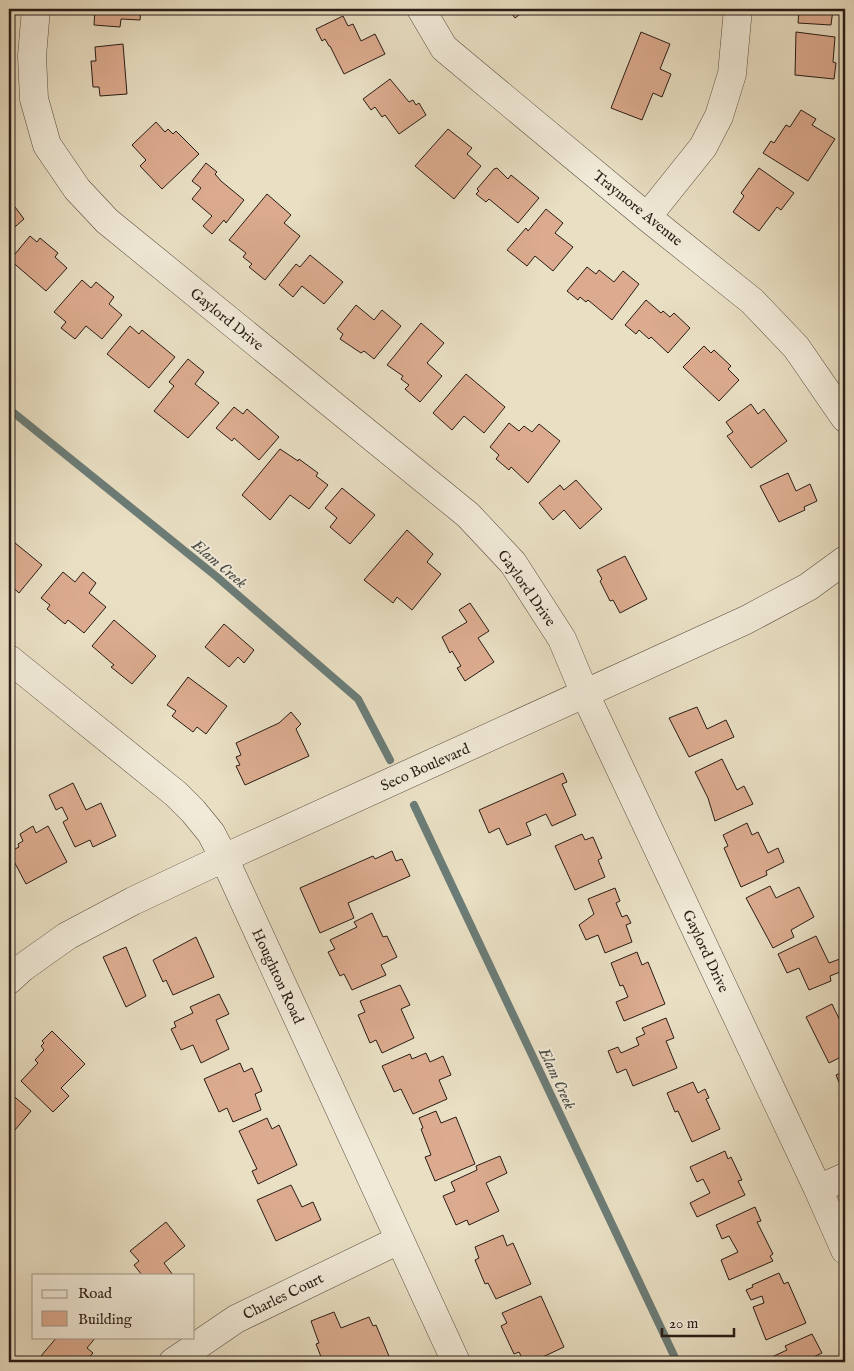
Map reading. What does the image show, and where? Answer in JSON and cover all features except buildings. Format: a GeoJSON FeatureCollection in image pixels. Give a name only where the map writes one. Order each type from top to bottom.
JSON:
{"type":"FeatureCollection","features":[{"type":"Feature","properties":{"kind":"street","name":"Gaylord Drive"},"geometry":{"type":"LineString","coordinates":[[36,9],[32,56],[34,99],[47,145],[77,189],[107,221],[468,515],[513,563],[562,639],[585,694],[845,1250]]}},
{"type":"Feature","properties":{"kind":"street","name":"Traymore Avenue"},"geometry":{"type":"LineString","coordinates":[[421,9],[444,48],[647,217],[752,301],[796,347],[845,418]]}},
{"type":"Feature","properties":{"kind":"street"},"geometry":{"type":"LineString","coordinates":[[647,217],[703,147],[719,116],[732,74],[738,9]]}},
{"type":"Feature","properties":{"kind":"street","name":"Seco Boulevard"},"geometry":{"type":"LineString","coordinates":[[9,980],[22,968],[66,936],[133,902],[224,858],[746,620],[808,587],[845,560]]}},
{"type":"Feature","properties":{"kind":"street","name":"Houghton Road"},"geometry":{"type":"LineString","coordinates":[[9,658],[176,794],[211,833],[456,1362]]}},
{"type":"Feature","properties":{"kind":"street"},"geometry":{"type":"LineString","coordinates":[[818,1189],[845,1177]]}},
{"type":"Feature","properties":{"kind":"street","name":"Charles Court"},"geometry":{"type":"LineString","coordinates":[[173,1362],[236,1319],[399,1240]]}},
{"type":"Feature","properties":{"kind":"waterway","name":"Elam Creek"},"geometry":{"type":"LineString","coordinates":[[9,409],[217,577],[358,699],[390,760]]}},
{"type":"Feature","properties":{"kind":"waterway","name":"Elam Creek"},"geometry":{"type":"LineString","coordinates":[[414,805],[677,1362]]}}]}
